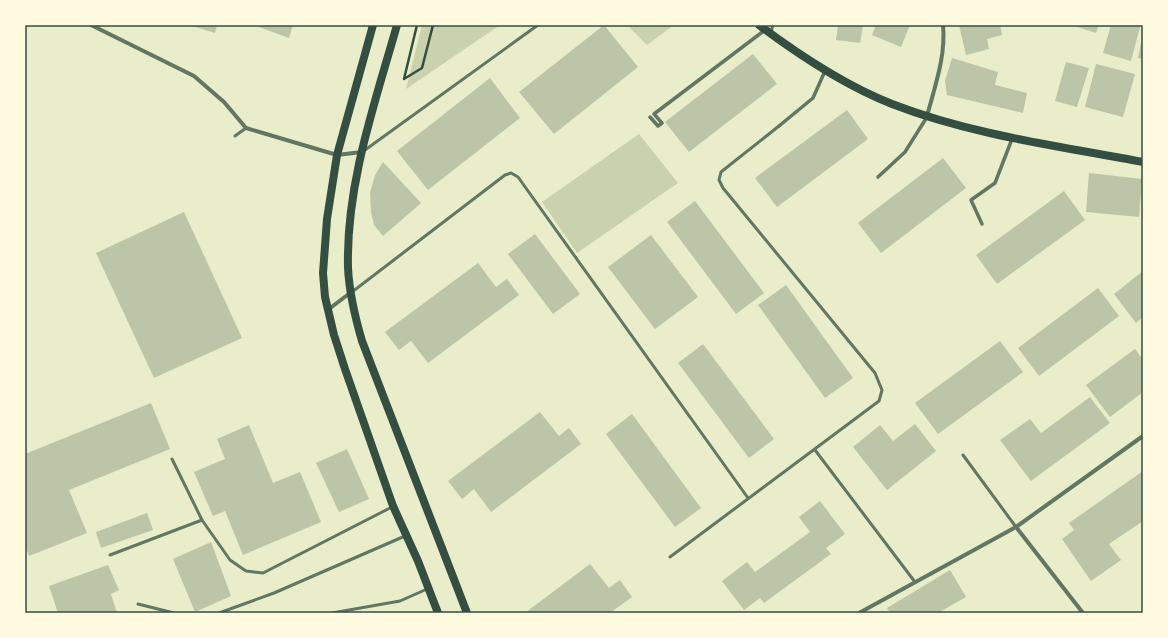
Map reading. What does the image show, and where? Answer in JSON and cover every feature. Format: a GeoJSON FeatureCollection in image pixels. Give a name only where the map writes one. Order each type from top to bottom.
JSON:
{"type":"FeatureCollection","features":[{"type":"Feature","properties":{"kind":"main road"},"geometry":{"type":"LineString","coordinates":[[373,25],[338,155],[323,249],[323,273],[328,309],[345,369],[394,506],[438,613]]}},
{"type":"Feature","properties":{"kind":"main road"},"geometry":{"type":"LineString","coordinates":[[397,25],[362,152],[349,242],[348,268],[355,317],[362,342],[467,613]]}},
{"type":"Feature","properties":{"kind":"main road"},"geometry":{"type":"LineString","coordinates":[[767,28],[826,70],[891,103],[927,116],[1012,138],[1143,162]]}},
{"type":"Feature","properties":{"kind":"street"},"geometry":{"type":"LineString","coordinates":[[91,25],[194,76],[224,102],[246,128],[338,155],[362,152]]}},
{"type":"Feature","properties":{"kind":"street"},"geometry":{"type":"LineString","coordinates":[[878,177],[905,152],[927,116],[942,58],[944,40],[943,25]]}},
{"type":"Feature","properties":{"kind":"street"},"geometry":{"type":"LineString","coordinates":[[650,117],[658,126],[662,123],[654,114],[767,28]]}},
{"type":"Feature","properties":{"kind":"street"},"geometry":{"type":"LineString","coordinates":[[779,126],[813,98],[826,70]]}},
{"type":"Feature","properties":{"kind":"street"},"geometry":{"type":"LineString","coordinates":[[982,224],[971,200],[995,183],[1012,138]]}},
{"type":"Feature","properties":{"kind":"street"},"geometry":{"type":"LineString","coordinates":[[328,309],[351,293]]}},
{"type":"Feature","properties":{"kind":"street"},"geometry":{"type":"LineString","coordinates":[[859,613],[1016,527],[1143,436]]}},
{"type":"Feature","properties":{"kind":"street"},"geometry":{"type":"LineString","coordinates":[[1016,527],[1083,613]]}},
{"type":"Feature","properties":{"kind":"lane"},"geometry":{"type":"LineString","coordinates":[[362,152],[538,25]]}},
{"type":"Feature","properties":{"kind":"lane"},"geometry":{"type":"LineString","coordinates":[[670,556],[815,450],[879,401],[882,390],[875,373],[723,188],[719,180],[721,172],[779,126]]}},
{"type":"Feature","properties":{"kind":"lane"},"geometry":{"type":"LineString","coordinates":[[235,136],[246,128]]}},
{"type":"Feature","properties":{"kind":"lane"},"geometry":{"type":"LineString","coordinates":[[351,293],[505,175],[512,173],[518,177],[748,498]]}},
{"type":"Feature","properties":{"kind":"lane"},"geometry":{"type":"LineString","coordinates":[[815,450],[915,582]]}},
{"type":"Feature","properties":{"kind":"lane"},"geometry":{"type":"LineString","coordinates":[[963,455],[1016,527]]}},
{"type":"Feature","properties":{"kind":"lane"},"geometry":{"type":"LineString","coordinates":[[172,459],[202,520],[230,560],[246,570],[263,572],[394,506]]}},
{"type":"Feature","properties":{"kind":"lane"},"geometry":{"type":"LineString","coordinates":[[110,555],[202,520]]}},
{"type":"Feature","properties":{"kind":"lane"},"geometry":{"type":"LineString","coordinates":[[219,613],[274,594],[407,535]]}},
{"type":"Feature","properties":{"kind":"lane"},"geometry":{"type":"LineString","coordinates":[[332,613],[400,601],[428,588]]}},
{"type":"Feature","properties":{"kind":"lane"},"geometry":{"type":"LineString","coordinates":[[138,604],[174,613]]}},
{"type":"Feature","properties":{"kind":"path"},"geometry":{"type":"LineString","coordinates":[[418,25],[404,79],[422,68],[433,25]]}},
{"type":"Feature","properties":{"kind":"green space"},"geometry":{"type":"Polygon","coordinates":[[[422,25],[500,25],[406,89],[422,25]]]}},
{"type":"Feature","properties":{"kind":"green space"},"geometry":{"type":"Polygon","coordinates":[[[627,25],[674,25],[647,45],[627,25]]]}},
{"type":"Feature","properties":{"kind":"green space"},"geometry":{"type":"Polygon","coordinates":[[[639,134],[678,183],[577,253],[542,202],[639,134]]]}},
{"type":"Feature","properties":{"kind":"building"},"geometry":{"type":"Polygon","coordinates":[[[189,25],[217,25],[215,33],[189,25]]]}},
{"type":"Feature","properties":{"kind":"building"},"geometry":{"type":"Polygon","coordinates":[[[253,25],[293,25],[289,38],[253,25]]]}},
{"type":"Feature","properties":{"kind":"building"},"geometry":{"type":"Polygon","coordinates":[[[604,25],[638,67],[554,134],[519,92],[604,25]]]}},
{"type":"Feature","properties":{"kind":"building"},"geometry":{"type":"Polygon","coordinates":[[[838,25],[863,25],[860,43],[836,40],[838,25]]]}},
{"type":"Feature","properties":{"kind":"building"},"geometry":{"type":"Polygon","coordinates":[[[876,25],[910,25],[901,47],[872,35],[876,25]]]}},
{"type":"Feature","properties":{"kind":"building"},"geometry":{"type":"Polygon","coordinates":[[[959,25],[1000,25],[1002,35],[987,39],[989,49],[966,55],[959,25]]]}},
{"type":"Feature","properties":{"kind":"building"},"geometry":{"type":"Polygon","coordinates":[[[1071,25],[1099,25],[1096,33],[1071,25]]]}},
{"type":"Feature","properties":{"kind":"building"},"geometry":{"type":"Polygon","coordinates":[[[1111,25],[1131,25],[1140,27],[1131,61],[1103,53],[1111,25]]]}},
{"type":"Feature","properties":{"kind":"building"},"geometry":{"type":"Polygon","coordinates":[[[1143,37],[1143,59],[1138,58],[1143,37]]]}},
{"type":"Feature","properties":{"kind":"building"},"geometry":{"type":"Polygon","coordinates":[[[753,54],[777,84],[689,152],[665,122],[753,54]]]}},
{"type":"Feature","properties":{"kind":"building"},"geometry":{"type":"Polygon","coordinates":[[[952,58],[998,72],[995,85],[1027,93],[1023,113],[947,95],[945,81],[952,58]]]}},
{"type":"Feature","properties":{"kind":"building"},"geometry":{"type":"Polygon","coordinates":[[[1066,62],[1089,68],[1077,107],[1055,101],[1066,62]]]}},
{"type":"Feature","properties":{"kind":"building"},"geometry":{"type":"Polygon","coordinates":[[[1096,64],[1135,74],[1123,117],[1085,107],[1096,64]]]}},
{"type":"Feature","properties":{"kind":"building"},"geometry":{"type":"Polygon","coordinates":[[[490,78],[520,118],[428,190],[397,151],[490,78]]]}},
{"type":"Feature","properties":{"kind":"building"},"geometry":{"type":"Polygon","coordinates":[[[847,110],[868,139],[777,207],[755,178],[847,110]]]}},
{"type":"Feature","properties":{"kind":"building"},"geometry":{"type":"Polygon","coordinates":[[[943,158],[966,188],[881,253],[858,223],[943,158]]]}},
{"type":"Feature","properties":{"kind":"building"},"geometry":{"type":"Polygon","coordinates":[[[383,162],[421,203],[383,236],[374,225],[371,212],[370,193],[375,175],[383,162]]]}},
{"type":"Feature","properties":{"kind":"building"},"geometry":{"type":"Polygon","coordinates":[[[1089,173],[1142,179],[1139,217],[1086,212],[1089,173]]]}},
{"type":"Feature","properties":{"kind":"building"},"geometry":{"type":"Polygon","coordinates":[[[1064,191],[1085,220],[997,284],[976,255],[1064,191]]]}},
{"type":"Feature","properties":{"kind":"building"},"geometry":{"type":"Polygon","coordinates":[[[695,201],[764,293],[736,314],[667,222],[695,201]]]}},
{"type":"Feature","properties":{"kind":"building"},"geometry":{"type":"Polygon","coordinates":[[[184,212],[242,338],[154,378],[96,253],[184,212]]]}},
{"type":"Feature","properties":{"kind":"building"},"geometry":{"type":"Polygon","coordinates":[[[535,234],[580,294],[553,314],[508,254],[535,234]]]}},
{"type":"Feature","properties":{"kind":"building"},"geometry":{"type":"Polygon","coordinates":[[[651,235],[698,297],[655,329],[608,267],[651,235]]]}},
{"type":"Feature","properties":{"kind":"building"},"geometry":{"type":"Polygon","coordinates":[[[478,263],[496,287],[507,279],[519,295],[428,363],[411,341],[399,350],[385,332],[478,263]]]}},
{"type":"Feature","properties":{"kind":"building"},"geometry":{"type":"Polygon","coordinates":[[[1143,271],[1143,317],[1136,323],[1114,294],[1143,271]]]}},
{"type":"Feature","properties":{"kind":"building"},"geometry":{"type":"Polygon","coordinates":[[[786,285],[853,378],[825,398],[758,305],[786,285]]]}},
{"type":"Feature","properties":{"kind":"building"},"geometry":{"type":"Polygon","coordinates":[[[1098,288],[1119,316],[1039,376],[1018,348],[1098,288]]]}},
{"type":"Feature","properties":{"kind":"building"},"geometry":{"type":"Polygon","coordinates":[[[1000,341],[1023,372],[938,434],[915,403],[1000,341]]]}},
{"type":"Feature","properties":{"kind":"building"},"geometry":{"type":"Polygon","coordinates":[[[703,344],[774,439],[749,458],[678,363],[703,344]]]}},
{"type":"Feature","properties":{"kind":"building"},"geometry":{"type":"Polygon","coordinates":[[[1135,349],[1143,360],[1143,392],[1110,417],[1086,385],[1135,349]]]}},
{"type":"Feature","properties":{"kind":"building"},"geometry":{"type":"Polygon","coordinates":[[[1090,397],[1110,423],[1031,481],[1000,440],[1030,419],[1041,433],[1090,397]]]}},
{"type":"Feature","properties":{"kind":"building"},"geometry":{"type":"Polygon","coordinates":[[[151,403],[170,449],[69,490],[87,533],[29,556],[25,546],[25,454],[151,403]]]}},
{"type":"Feature","properties":{"kind":"building"},"geometry":{"type":"Polygon","coordinates":[[[540,412],[559,436],[569,428],[581,444],[491,512],[474,489],[462,499],[448,481],[540,412]]]}},
{"type":"Feature","properties":{"kind":"building"},"geometry":{"type":"Polygon","coordinates":[[[632,414],[701,508],[675,527],[606,434],[632,414]]]}},
{"type":"Feature","properties":{"kind":"building"},"geometry":{"type":"Polygon","coordinates":[[[915,424],[936,451],[887,490],[853,447],[880,425],[893,441],[915,424]]]}},
{"type":"Feature","properties":{"kind":"building"},"geometry":{"type":"Polygon","coordinates":[[[249,425],[273,483],[300,472],[321,522],[243,555],[225,511],[213,516],[194,472],[225,459],[217,439],[249,425]]]}},
{"type":"Feature","properties":{"kind":"building"},"geometry":{"type":"Polygon","coordinates":[[[347,449],[369,499],[339,512],[316,463],[347,449]]]}},
{"type":"Feature","properties":{"kind":"building"},"geometry":{"type":"Polygon","coordinates":[[[1143,471],[1143,521],[1109,544],[1121,560],[1091,581],[1062,539],[1074,530],[1069,523],[1143,471]]]}},
{"type":"Feature","properties":{"kind":"building"},"geometry":{"type":"Polygon","coordinates":[[[820,501],[845,534],[826,548],[831,554],[764,603],[760,598],[744,610],[722,581],[747,562],[755,572],[810,532],[799,517],[820,501]]]}},
{"type":"Feature","properties":{"kind":"building"},"geometry":{"type":"Polygon","coordinates":[[[147,513],[153,530],[101,548],[96,532],[147,513]]]}},
{"type":"Feature","properties":{"kind":"building"},"geometry":{"type":"Polygon","coordinates":[[[211,542],[231,596],[195,612],[173,559],[211,542]]]}},
{"type":"Feature","properties":{"kind":"building"},"geometry":{"type":"Polygon","coordinates":[[[590,564],[609,588],[620,580],[632,597],[610,613],[525,613],[590,564]]]}},
{"type":"Feature","properties":{"kind":"building"},"geometry":{"type":"Polygon","coordinates":[[[108,565],[119,590],[111,594],[117,613],[58,613],[49,586],[108,565]]]}},
{"type":"Feature","properties":{"kind":"building"},"geometry":{"type":"Polygon","coordinates":[[[950,570],[966,597],[938,613],[890,613],[887,608],[950,570]]]}}]}
